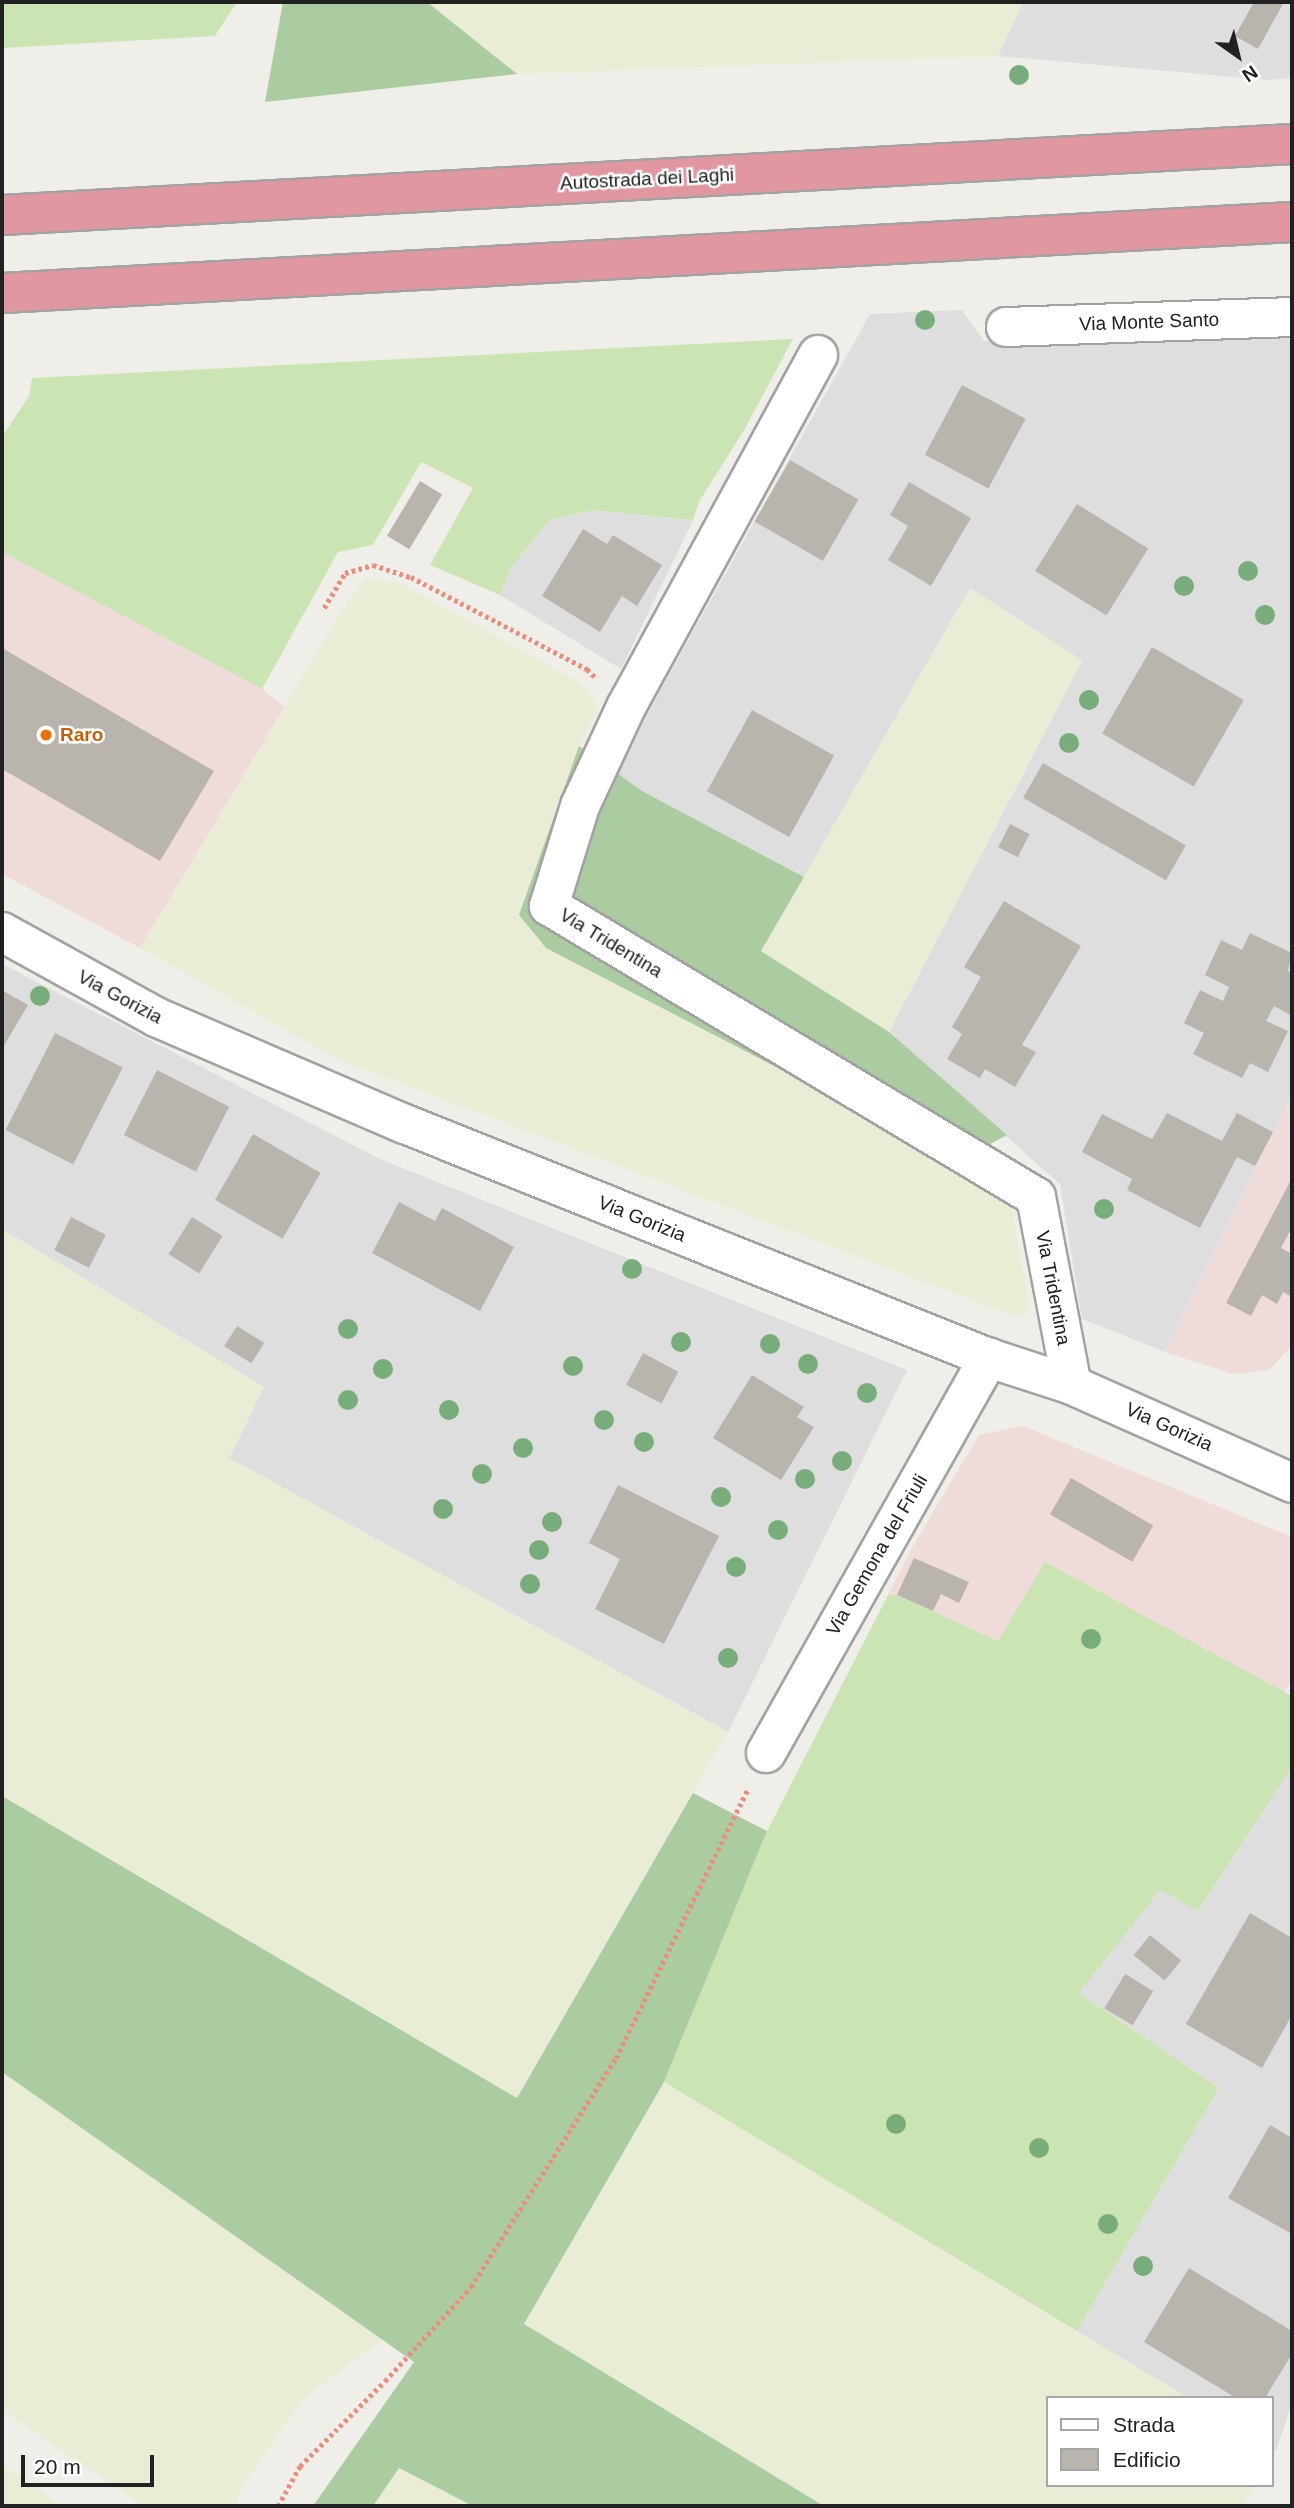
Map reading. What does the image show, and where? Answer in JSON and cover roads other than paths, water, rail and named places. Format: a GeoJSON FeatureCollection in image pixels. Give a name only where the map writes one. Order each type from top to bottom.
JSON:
{"type":"FeatureCollection","features":[{"type":"Feature","properties":{"kind":"highway","name":"Autostrada dei Laghi"},"geometry":{"type":"LineString","coordinates":[[2,215],[1292,144]]}},
{"type":"Feature","properties":{"kind":"highway"},"geometry":{"type":"LineString","coordinates":[[2,293],[1292,222]]}},
{"type":"Feature","properties":{"kind":"street","name":"Via Monte Santo"},"geometry":{"type":"LineString","coordinates":[[1006,327],[1292,317]]}},
{"type":"Feature","properties":{"kind":"street","name":"Via Tridentina"},"geometry":{"type":"LineString","coordinates":[[818,355],[626,707],[580,806],[549,906],[1036,1197],[1072,1385]]}},
{"type":"Feature","properties":{"kind":"street","name":"Via Gorizia"},"geometry":{"type":"LineString","coordinates":[[2,932],[168,1023],[405,1124],[989,1358],[1072,1385],[1289,1472]]}},
{"type":"Feature","properties":{"kind":"street","name":"Via Gemona del Friuli"},"geometry":{"type":"LineString","coordinates":[[766,1753],[989,1358]]}},
{"type":"Feature","properties":{"kind":"place","name":"Raro"},"geometry":{"type":"Point","coordinates":[46,735]}}]}
